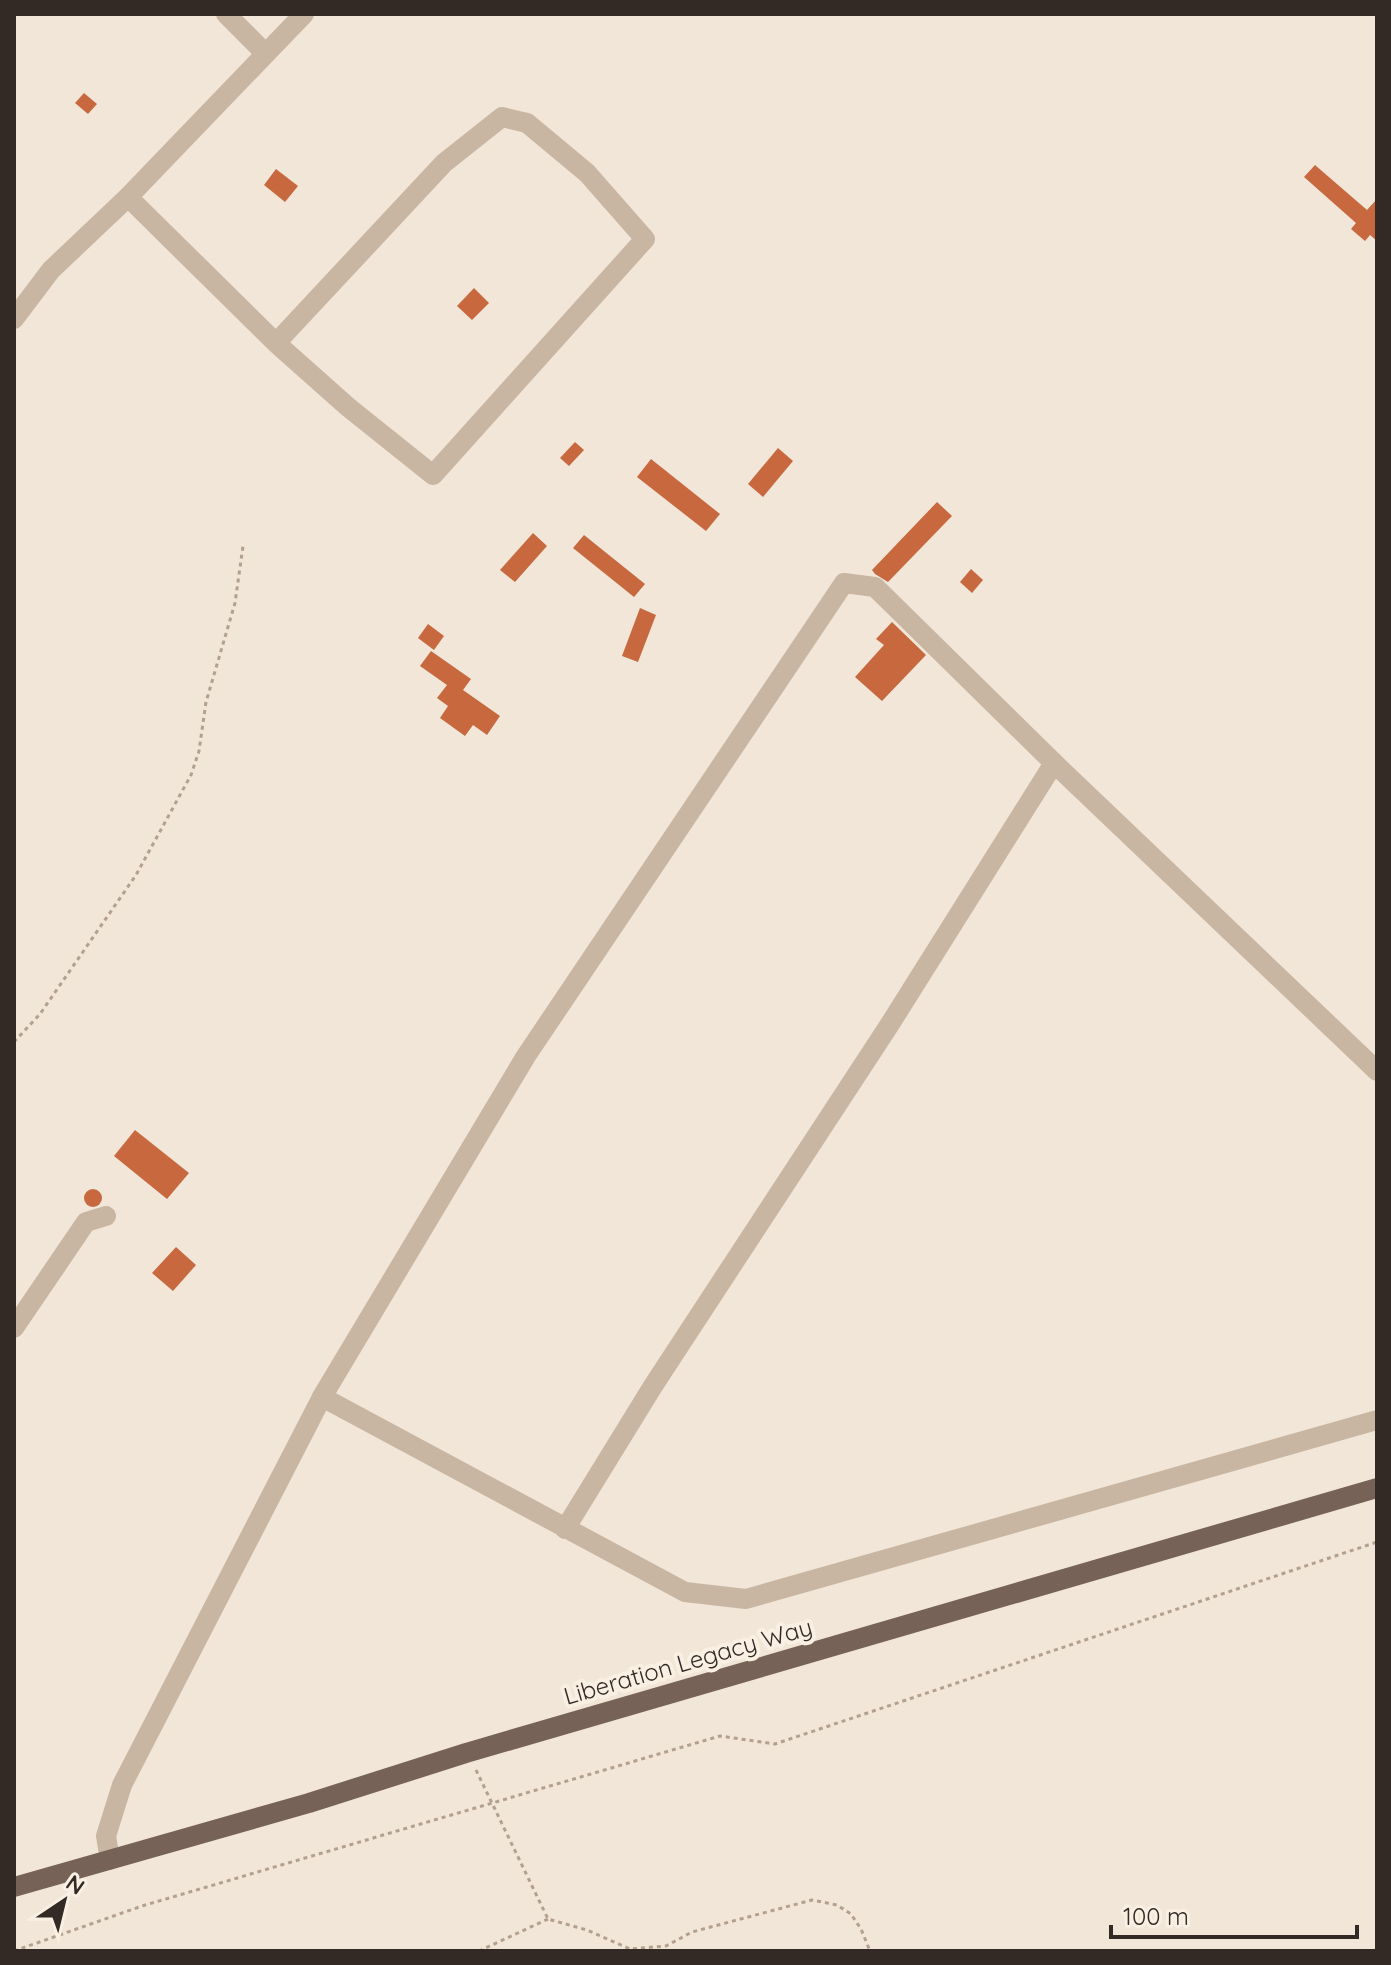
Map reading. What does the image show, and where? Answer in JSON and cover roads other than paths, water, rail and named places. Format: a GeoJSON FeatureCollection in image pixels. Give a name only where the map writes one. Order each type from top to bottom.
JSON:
{"type":"FeatureCollection","features":[{"type":"Feature","properties":{"kind":"main road","name":"Liberation Legacy Way"},"geometry":{"type":"LineString","coordinates":[[14,1887],[1377,1488]]}},
{"type":"Feature","properties":{"kind":"street"},"geometry":{"type":"LineString","coordinates":[[226,14],[265,53]]}},
{"type":"Feature","properties":{"kind":"street"},"geometry":{"type":"LineString","coordinates":[[14,319],[51,270],[128,197],[304,14]]}},
{"type":"Feature","properties":{"kind":"street"},"geometry":{"type":"LineString","coordinates":[[128,197],[276,343],[348,407],[433,475],[645,239],[587,173],[527,123],[502,117],[444,163],[276,343]]}},
{"type":"Feature","properties":{"kind":"street"},"geometry":{"type":"LineString","coordinates":[[110,1860],[106,1836],[122,1785],[322,1397],[526,1056],[844,583],[875,587],[1054,763],[1377,1071]]}},
{"type":"Feature","properties":{"kind":"street"},"geometry":{"type":"LineString","coordinates":[[565,1529],[653,1386],[881,1038],[1054,763]]}},
{"type":"Feature","properties":{"kind":"street"},"geometry":{"type":"LineString","coordinates":[[14,1328],[86,1222],[106,1216]]}},
{"type":"Feature","properties":{"kind":"street"},"geometry":{"type":"LineString","coordinates":[[322,1397],[685,1592],[746,1599],[1377,1420]]}}]}
